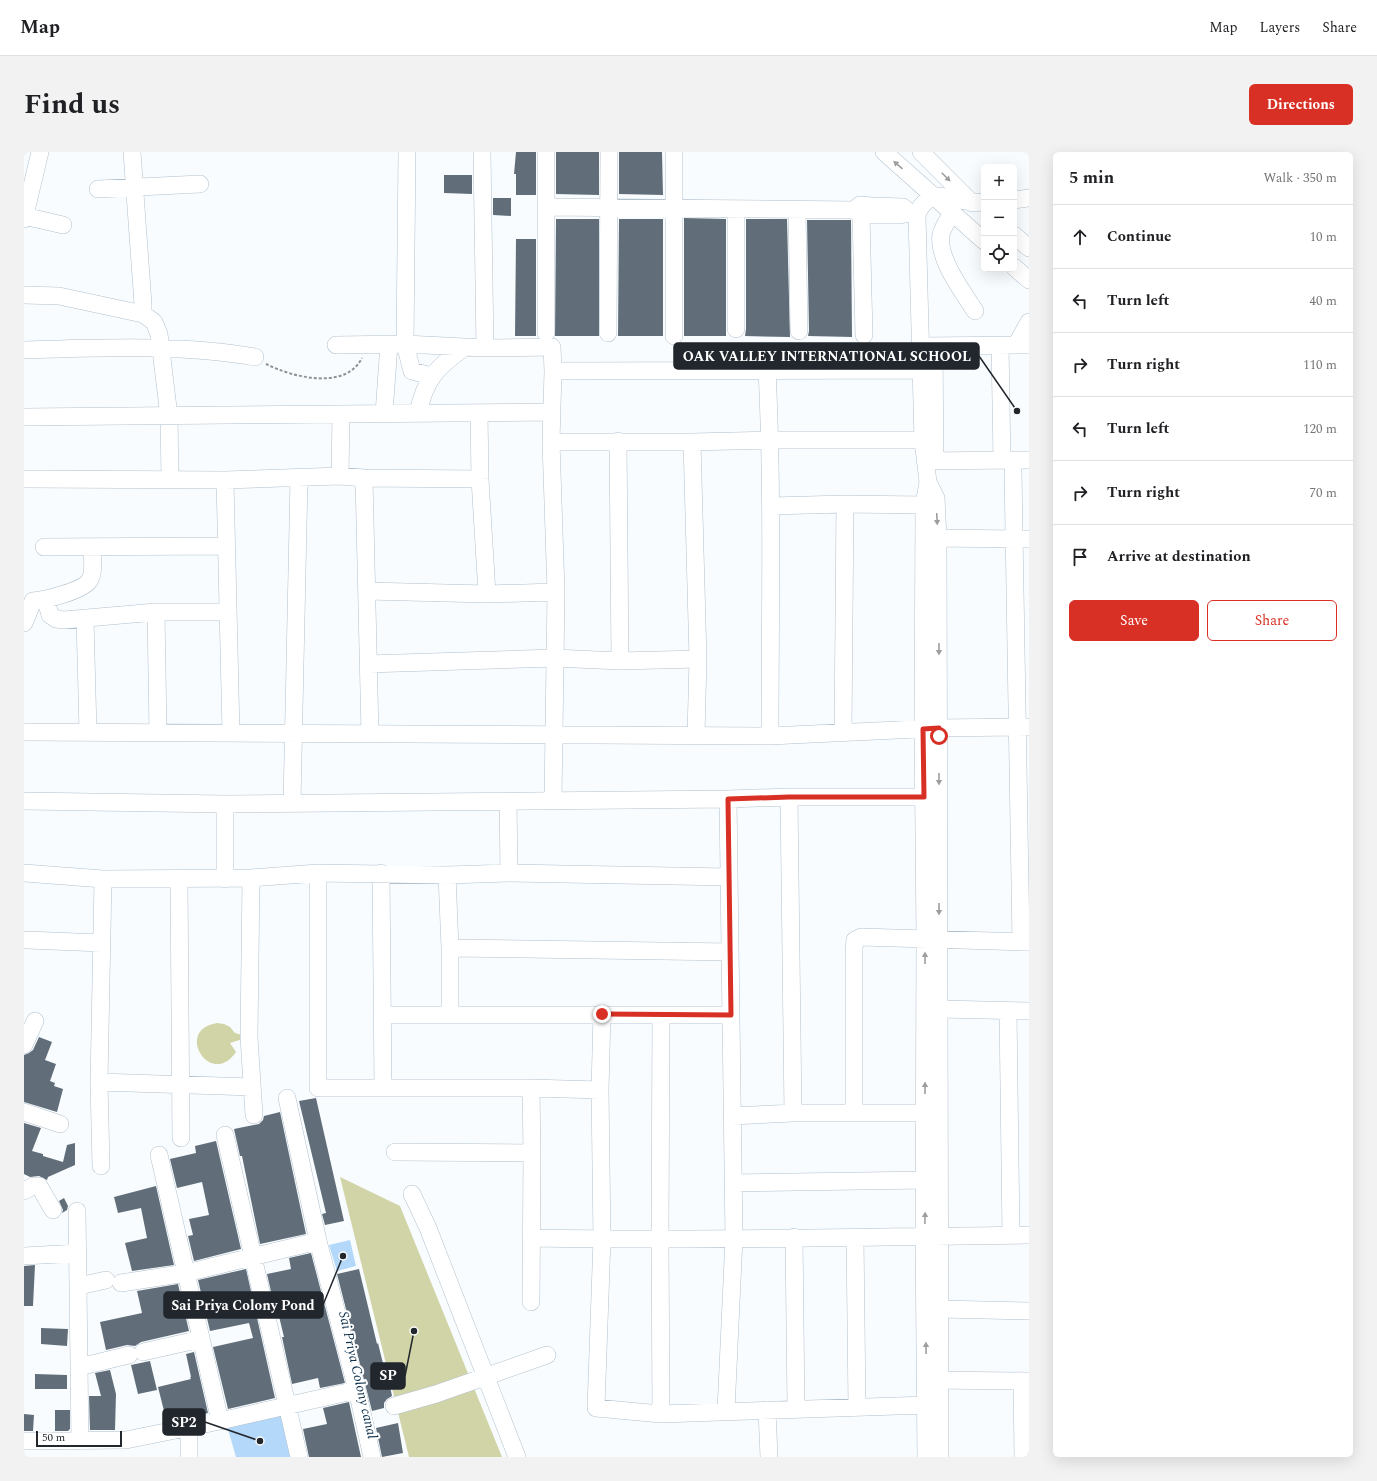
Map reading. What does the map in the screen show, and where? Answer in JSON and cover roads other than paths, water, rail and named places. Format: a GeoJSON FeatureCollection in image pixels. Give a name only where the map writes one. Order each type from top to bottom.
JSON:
{"type":"FeatureCollection","features":[{"type":"Feature","properties":{"kind":"street"},"geometry":{"type":"LineString","coordinates":[[40,152],[24,217],[63,225]]}},
{"type":"Feature","properties":{"kind":"street"},"geometry":{"type":"LineString","coordinates":[[132,152],[143,314]]}},
{"type":"Feature","properties":{"kind":"street"},"geometry":{"type":"LineString","coordinates":[[384,414],[397,344],[407,152]]}},
{"type":"Feature","properties":{"kind":"street"},"geometry":{"type":"LineString","coordinates":[[482,152],[485,348]]}},
{"type":"Feature","properties":{"kind":"street"},"geometry":{"type":"LineString","coordinates":[[546,152],[546,333]]}},
{"type":"Feature","properties":{"kind":"street"},"geometry":{"type":"LineString","coordinates":[[608,333],[610,152]]}},
{"type":"Feature","properties":{"kind":"street"},"geometry":{"type":"LineString","coordinates":[[674,152],[674,336]]}},
{"type":"Feature","properties":{"kind":"street"},"geometry":{"type":"LineString","coordinates":[[884,152],[981,238]]}},
{"type":"Feature","properties":{"kind":"street"},"geometry":{"type":"LineString","coordinates":[[921,152],[980,206]]}},
{"type":"Feature","properties":{"kind":"street"},"geometry":{"type":"LineString","coordinates":[[98,189],[200,184]]}},
{"type":"Feature","properties":{"kind":"street"},"geometry":{"type":"LineString","coordinates":[[914,213],[933,197],[944,197],[980,206]]}},
{"type":"Feature","properties":{"kind":"street"},"geometry":{"type":"LineString","coordinates":[[1017,200],[1029,198]]}},
{"type":"Feature","properties":{"kind":"street"},"geometry":{"type":"LineString","coordinates":[[864,335],[857,212],[860,205],[903,207],[914,213]]}},
{"type":"Feature","properties":{"kind":"street"},"geometry":{"type":"LineString","coordinates":[[546,207],[857,212]]}},
{"type":"Feature","properties":{"kind":"street"},"geometry":{"type":"LineString","coordinates":[[736,209],[736,329]]}},
{"type":"Feature","properties":{"kind":"street"},"geometry":{"type":"LineString","coordinates":[[797,210],[799,331]]}},
{"type":"Feature","properties":{"kind":"street"},"geometry":{"type":"LineString","coordinates":[[914,213],[928,346],[929,469],[924,505],[931,728],[932,939],[925,1113],[925,1180],[939,1310],[933,1380],[927,1405],[926,1457]]}},
{"type":"Feature","properties":{"kind":"street"},"geometry":{"type":"LineString","coordinates":[[952,213],[941,236],[942,251],[948,266],[975,311]]}},
{"type":"Feature","properties":{"kind":"street"},"geometry":{"type":"LineString","coordinates":[[1015,236],[1029,248]]}},
{"type":"Feature","properties":{"kind":"street"},"geometry":{"type":"LineString","coordinates":[[1017,270],[1029,280]]}},
{"type":"Feature","properties":{"kind":"street"},"geometry":{"type":"LineString","coordinates":[[24,295],[58,296],[143,314],[154,322],[158,334],[169,416],[170,479]]}},
{"type":"Feature","properties":{"kind":"street"},"geometry":{"type":"LineString","coordinates":[[854,1113],[855,940],[861,937],[1025,942],[1022,539],[1015,468],[1015,345],[1029,322]]}},
{"type":"Feature","properties":{"kind":"street"},"geometry":{"type":"LineString","coordinates":[[397,344],[412,371],[431,376]]}},
{"type":"Feature","properties":{"kind":"street"},"geometry":{"type":"LineString","coordinates":[[336,345],[397,344],[485,348],[552,347],[553,371],[551,442],[556,592],[553,801]]}},
{"type":"Feature","properties":{"kind":"street"},"geometry":{"type":"LineString","coordinates":[[928,346],[1015,345]]}},
{"type":"Feature","properties":{"kind":"street"},"geometry":{"type":"LineString","coordinates":[[928,346],[922,370],[923,440],[936,498],[938,538],[931,728],[924,797],[932,939],[940,1009],[932,1237],[933,1380],[940,1457]]}},
{"type":"Feature","properties":{"kind":"street"},"geometry":{"type":"LineString","coordinates":[[418,413],[421,398],[431,376],[451,357],[465,347]]}},
{"type":"Feature","properties":{"kind":"street"},"geometry":{"type":"LineString","coordinates":[[24,350],[92,348],[160,349],[226,352],[255,357]]}},
{"type":"Feature","properties":{"kind":"street"},"geometry":{"type":"LineString","coordinates":[[767,370],[771,506],[770,736]]}},
{"type":"Feature","properties":{"kind":"street"},"geometry":{"type":"LineString","coordinates":[[553,371],[922,370]]}},
{"type":"Feature","properties":{"kind":"street"},"geometry":{"type":"LineString","coordinates":[[24,417],[552,412]]}},
{"type":"Feature","properties":{"kind":"street"},"geometry":{"type":"LineString","coordinates":[[479,413],[480,479],[487,594]]}},
{"type":"Feature","properties":{"kind":"street"},"geometry":{"type":"LineString","coordinates":[[340,476],[341,414]]}},
{"type":"Feature","properties":{"kind":"street"},"geometry":{"type":"LineString","coordinates":[[551,442],[923,440]]}},
{"type":"Feature","properties":{"kind":"street"},"geometry":{"type":"LineString","coordinates":[[618,441],[620,661]]}},
{"type":"Feature","properties":{"kind":"street"},"geometry":{"type":"LineString","coordinates":[[692,442],[698,659],[696,735]]}},
{"type":"Feature","properties":{"kind":"street"},"geometry":{"type":"LineString","coordinates":[[929,469],[1015,468],[1029,460]]}},
{"type":"Feature","properties":{"kind":"street"},"geometry":{"type":"LineString","coordinates":[[24,479],[225,480],[340,476],[364,478],[480,479]]}},
{"type":"Feature","properties":{"kind":"street"},"geometry":{"type":"LineString","coordinates":[[292,803],[299,478]]}},
{"type":"Feature","properties":{"kind":"street"},"geometry":{"type":"LineString","coordinates":[[364,478],[370,734]]}},
{"type":"Feature","properties":{"kind":"street"},"geometry":{"type":"LineString","coordinates":[[225,480],[231,733]]}},
{"type":"Feature","properties":{"kind":"street"},"geometry":{"type":"LineString","coordinates":[[771,506],[845,504],[924,505]]}},
{"type":"Feature","properties":{"kind":"street"},"geometry":{"type":"LineString","coordinates":[[843,732],[845,504]]}},
{"type":"Feature","properties":{"kind":"street"},"geometry":{"type":"LineString","coordinates":[[938,538],[1022,539]]}},
{"type":"Feature","properties":{"kind":"street"},"geometry":{"type":"LineString","coordinates":[[44,547],[227,546]]}},
{"type":"Feature","properties":{"kind":"street"},"geometry":{"type":"LineString","coordinates":[[24,623],[33,601],[46,600],[84,586],[89,582],[92,575],[92,547]]}},
{"type":"Feature","properties":{"kind":"street"},"geometry":{"type":"LineString","coordinates":[[367,591],[487,594],[556,592]]}},
{"type":"Feature","properties":{"kind":"street"},"geometry":{"type":"LineString","coordinates":[[46,600],[50,616],[56,619],[64,620],[156,612],[228,612]]}},
{"type":"Feature","properties":{"kind":"street"},"geometry":{"type":"LineString","coordinates":[[156,612],[158,732]]}},
{"type":"Feature","properties":{"kind":"street"},"geometry":{"type":"LineString","coordinates":[[85,618],[88,732]]}},
{"type":"Feature","properties":{"kind":"street"},"geometry":{"type":"LineString","coordinates":[[368,664],[554,658],[620,661],[698,659]]}},
{"type":"Feature","properties":{"kind":"street"},"geometry":{"type":"LineString","coordinates":[[24,732],[770,736],[931,728],[1023,727]]}},
{"type":"Feature","properties":{"kind":"street"},"geometry":{"type":"LineString","coordinates":[[24,801],[225,804],[728,799],[789,797],[924,797]]}},
{"type":"Feature","properties":{"kind":"street"},"geometry":{"type":"LineString","coordinates":[[789,797],[793,1113]]}},
{"type":"Feature","properties":{"kind":"street"},"geometry":{"type":"LineString","coordinates":[[726,1411],[734,1238],[728,799]]}},
{"type":"Feature","properties":{"kind":"street"},"geometry":{"type":"LineString","coordinates":[[508,801],[509,873]]}},
{"type":"Feature","properties":{"kind":"street"},"geometry":{"type":"LineString","coordinates":[[225,804],[225,879]]}},
{"type":"Feature","properties":{"kind":"street"},"geometry":{"type":"LineString","coordinates":[[24,873],[103,879],[225,879],[318,873],[447,875],[509,873],[729,877]]}},
{"type":"Feature","properties":{"kind":"street"},"geometry":{"type":"LineString","coordinates":[[318,873],[318,1088],[531,1088],[600,1090]]}},
{"type":"Feature","properties":{"kind":"street"},"geometry":{"type":"LineString","coordinates":[[381,873],[383,1088]]}},
{"type":"Feature","properties":{"kind":"street"},"geometry":{"type":"LineString","coordinates":[[447,875],[450,948],[450,1015]]}},
{"type":"Feature","properties":{"kind":"street"},"geometry":{"type":"LineString","coordinates":[[251,878],[249,1037],[254,1115]]}},
{"type":"Feature","properties":{"kind":"street"},"geometry":{"type":"LineString","coordinates":[[101,1166],[99,1082],[103,879]]}},
{"type":"Feature","properties":{"kind":"street"},"geometry":{"type":"LineString","coordinates":[[179,879],[181,1138]]}},
{"type":"Feature","properties":{"kind":"street"},"geometry":{"type":"LineString","coordinates":[[27,940],[102,943]]}},
{"type":"Feature","properties":{"kind":"street"},"geometry":{"type":"LineString","coordinates":[[450,948],[730,952]]}},
{"type":"Feature","properties":{"kind":"street"},"geometry":{"type":"LineString","coordinates":[[940,1009],[1008,1011],[1029,1010]]}},
{"type":"Feature","properties":{"kind":"street"},"geometry":{"type":"LineString","coordinates":[[1008,1011],[1012,1235]]}},
{"type":"Feature","properties":{"kind":"street"},"geometry":{"type":"LineString","coordinates":[[602,1014],[600,1090],[602,1239],[596,1408],[661,1414],[927,1405]]}},
{"type":"Feature","properties":{"kind":"street"},"geometry":{"type":"LineString","coordinates":[[661,1414],[660,1238],[662,1014]]}},
{"type":"Feature","properties":{"kind":"street"},"geometry":{"type":"LineString","coordinates":[[382,1015],[731,1015]]}},
{"type":"Feature","properties":{"kind":"street"},"geometry":{"type":"LineString","coordinates":[[24,1045],[35,1021]]}},
{"type":"Feature","properties":{"kind":"street"},"geometry":{"type":"LineString","coordinates":[[99,1082],[252,1087]]}},
{"type":"Feature","properties":{"kind":"street"},"geometry":{"type":"LineString","coordinates":[[531,1088],[531,1302]]}},
{"type":"Feature","properties":{"kind":"street"},"geometry":{"type":"LineString","coordinates":[[287,1098],[318,1241],[357,1390],[372,1457]]}},
{"type":"Feature","properties":{"kind":"street"},"geometry":{"type":"LineString","coordinates":[[24,1112],[60,1124]]}},
{"type":"Feature","properties":{"kind":"street"},"geometry":{"type":"LineString","coordinates":[[732,1116],[793,1113],[925,1113]]}},
{"type":"Feature","properties":{"kind":"street"},"geometry":{"type":"LineString","coordinates":[[225,1135],[299,1457]]}},
{"type":"Feature","properties":{"kind":"street"},"geometry":{"type":"LineString","coordinates":[[395,1152],[532,1153]]}},
{"type":"Feature","properties":{"kind":"street"},"geometry":{"type":"LineString","coordinates":[[159,1155],[220,1421]]}},
{"type":"Feature","properties":{"kind":"street"},"geometry":{"type":"LineString","coordinates":[[733,1183],[925,1180]]}},
{"type":"Feature","properties":{"kind":"street"},"geometry":{"type":"LineString","coordinates":[[24,1191],[33,1186],[38,1186],[53,1210]]}},
{"type":"Feature","properties":{"kind":"street"},"geometry":{"type":"LineString","coordinates":[[412,1194],[428,1228],[517,1457]]}},
{"type":"Feature","properties":{"kind":"street"},"geometry":{"type":"LineString","coordinates":[[77,1211],[80,1441]]}},
{"type":"Feature","properties":{"kind":"street"},"geometry":{"type":"LineString","coordinates":[[532,1238],[602,1239],[1029,1235]]}},
{"type":"Feature","properties":{"kind":"street"},"geometry":{"type":"LineString","coordinates":[[855,1236],[857,1407]]}},
{"type":"Feature","properties":{"kind":"street"},"geometry":{"type":"LineString","coordinates":[[794,1237],[796,1409]]}},
{"type":"Feature","properties":{"kind":"street"},"geometry":{"type":"LineString","coordinates":[[79,1286],[186,1273],[318,1241]]}},
{"type":"Feature","properties":{"kind":"street"},"geometry":{"type":"LineString","coordinates":[[24,1256],[78,1253]]}},
{"type":"Feature","properties":{"kind":"street"},"geometry":{"type":"LineString","coordinates":[[939,1310],[1029,1311]]}},
{"type":"Feature","properties":{"kind":"street"},"geometry":{"type":"LineString","coordinates":[[79,1367],[201,1339]]}},
{"type":"Feature","properties":{"kind":"street"},"geometry":{"type":"LineString","coordinates":[[394,1406],[436,1394],[547,1355]]}},
{"type":"Feature","properties":{"kind":"street"},"geometry":{"type":"LineString","coordinates":[[933,1380],[1025,1381],[1023,1457]]}},
{"type":"Feature","properties":{"kind":"street"},"geometry":{"type":"LineString","coordinates":[[24,1441],[126,1440],[220,1421],[357,1390]]}},
{"type":"Feature","properties":{"kind":"street"},"geometry":{"type":"LineString","coordinates":[[767,1410],[769,1457]]}},
{"type":"Feature","properties":{"kind":"street"},"geometry":{"type":"LineString","coordinates":[[189,1427],[189,1457]]}},
{"type":"Feature","properties":{"kind":"water"},"geometry":{"type":"Polygon","coordinates":[[[350,1240],[356,1266],[337,1271],[329,1245],[350,1240]]]}},
{"type":"Feature","properties":{"kind":"water"},"geometry":{"type":"Polygon","coordinates":[[[284,1413],[292,1457],[236,1457],[227,1426],[284,1413]]]}},
{"type":"Feature","properties":{"kind":"place","name":"OAK VALLEY INTERNATIONAL SCHOOL"},"geometry":{"type":"Point","coordinates":[1017,411]}},
{"type":"Feature","properties":{"kind":"place","name":"Sai Priya Colony Pond"},"geometry":{"type":"Point","coordinates":[343,1256]}},
{"type":"Feature","properties":{"kind":"place","name":"SP"},"geometry":{"type":"Point","coordinates":[414,1331]}},
{"type":"Feature","properties":{"kind":"place","name":"SP2"},"geometry":{"type":"Point","coordinates":[260,1441]}},
{"type":"Feature","properties":{"kind":"water label","name":"Sai Priya Colony canal"},"geometry":{"type":"Point","coordinates":[358,1375]}}]}
